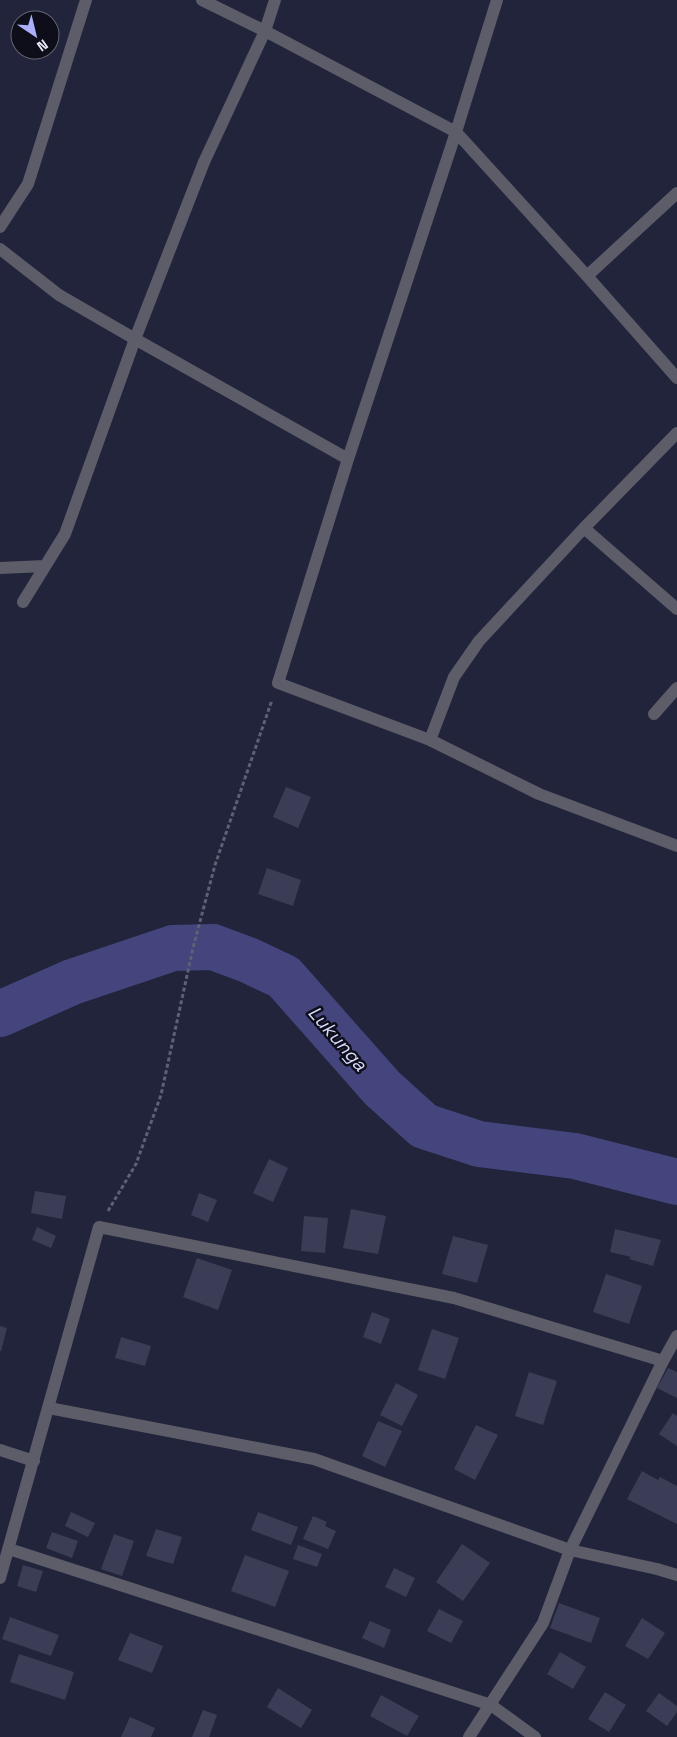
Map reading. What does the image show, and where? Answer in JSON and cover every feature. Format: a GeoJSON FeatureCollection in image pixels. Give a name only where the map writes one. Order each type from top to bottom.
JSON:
{"type":"FeatureCollection","features":[{"type":"Feature","properties":{"kind":"street"},"geometry":{"type":"LineString","coordinates":[[0,227],[28,184],[86,0]]}},
{"type":"Feature","properties":{"kind":"street"},"geometry":{"type":"LineString","coordinates":[[202,0],[265,31],[456,132],[677,378]]}},
{"type":"Feature","properties":{"kind":"street"},"geometry":{"type":"LineString","coordinates":[[22,602],[65,534],[135,340],[204,162],[265,31],[275,0]]}},
{"type":"Feature","properties":{"kind":"street"},"geometry":{"type":"LineString","coordinates":[[497,0],[456,132],[348,459],[278,683],[430,740],[539,794],[677,846]]}},
{"type":"Feature","properties":{"kind":"street"},"geometry":{"type":"LineString","coordinates":[[587,276],[677,192]]}},
{"type":"Feature","properties":{"kind":"street"},"geometry":{"type":"LineString","coordinates":[[0,249],[59,295],[135,340],[348,459]]}},
{"type":"Feature","properties":{"kind":"street"},"geometry":{"type":"LineString","coordinates":[[430,740],[454,677],[479,641],[584,528],[677,433]]}},
{"type":"Feature","properties":{"kind":"street"},"geometry":{"type":"LineString","coordinates":[[584,528],[677,609]]}},
{"type":"Feature","properties":{"kind":"street"},"geometry":{"type":"LineString","coordinates":[[0,568],[45,566]]}},
{"type":"Feature","properties":{"kind":"street"},"geometry":{"type":"LineString","coordinates":[[654,714],[677,688]]}},
{"type":"Feature","properties":{"kind":"street"},"geometry":{"type":"LineString","coordinates":[[0,1578],[99,1227],[454,1298],[663,1361]]}},
{"type":"Feature","properties":{"kind":"street"},"geometry":{"type":"LineString","coordinates":[[470,1737],[543,1623],[570,1550],[677,1336]]}},
{"type":"Feature","properties":{"kind":"street"},"geometry":{"type":"LineString","coordinates":[[49,1408],[314,1460],[570,1550],[677,1575]]}},
{"type":"Feature","properties":{"kind":"street"},"geometry":{"type":"LineString","coordinates":[[0,1450],[34,1460]]}},
{"type":"Feature","properties":{"kind":"street"},"geometry":{"type":"LineString","coordinates":[[9,1549],[490,1704],[535,1737]]}},
{"type":"Feature","properties":{"kind":"path"},"geometry":{"type":"LineString","coordinates":[[99,1227],[136,1164],[161,1095],[189,966],[216,865],[278,683]]}},
{"type":"Feature","properties":{"kind":"building"},"geometry":{"type":"Polygon","coordinates":[[[286,787],[311,797],[298,828],[273,817],[286,787]]]}},
{"type":"Feature","properties":{"kind":"building"},"geometry":{"type":"Polygon","coordinates":[[[267,868],[301,880],[293,906],[258,894],[267,868]]]}},
{"type":"Feature","properties":{"kind":"building"},"geometry":{"type":"Polygon","coordinates":[[[269,1159],[288,1168],[273,1202],[253,1193],[269,1159]]]}},
{"type":"Feature","properties":{"kind":"building"},"geometry":{"type":"Polygon","coordinates":[[[35,1191],[66,1196],[62,1219],[31,1213],[35,1191]]]}},
{"type":"Feature","properties":{"kind":"building"},"geometry":{"type":"Polygon","coordinates":[[[199,1193],[217,1200],[208,1222],[191,1215],[199,1193]]]}},
{"type":"Feature","properties":{"kind":"building"},"geometry":{"type":"Polygon","coordinates":[[[351,1209],[386,1216],[378,1254],[343,1248],[351,1209]]]}},
{"type":"Feature","properties":{"kind":"building"},"geometry":{"type":"Polygon","coordinates":[[[304,1216],[328,1218],[325,1253],[301,1251],[304,1216]]]}},
{"type":"Feature","properties":{"kind":"building"},"geometry":{"type":"Polygon","coordinates":[[[37,1227],[56,1236],[51,1248],[32,1240],[37,1227]]]}},
{"type":"Feature","properties":{"kind":"building"},"geometry":{"type":"Polygon","coordinates":[[[615,1229],[661,1240],[653,1266],[629,1259],[631,1257],[610,1252],[615,1229]]]}},
{"type":"Feature","properties":{"kind":"building"},"geometry":{"type":"Polygon","coordinates":[[[453,1236],[488,1245],[477,1283],[442,1274],[453,1236]]]}},
{"type":"Feature","properties":{"kind":"building"},"geometry":{"type":"Polygon","coordinates":[[[197,1258],[232,1270],[218,1310],[183,1297],[197,1258]]]}},
{"type":"Feature","properties":{"kind":"building"},"geometry":{"type":"Polygon","coordinates":[[[606,1274],[642,1286],[629,1324],[593,1312],[606,1274]]]}},
{"type":"Feature","properties":{"kind":"building"},"geometry":{"type":"Polygon","coordinates":[[[372,1312],[390,1319],[381,1344],[363,1337],[372,1312]]]}},
{"type":"Feature","properties":{"kind":"building"},"geometry":{"type":"Polygon","coordinates":[[[0,1326],[7,1328],[1,1351],[0,1351],[0,1326]]]}},
{"type":"Feature","properties":{"kind":"building"},"geometry":{"type":"Polygon","coordinates":[[[432,1329],[459,1338],[445,1379],[418,1370],[432,1329]]]}},
{"type":"Feature","properties":{"kind":"building"},"geometry":{"type":"Polygon","coordinates":[[[121,1337],[151,1346],[145,1366],[115,1358],[121,1337]]]}},
{"type":"Feature","properties":{"kind":"building"},"geometry":{"type":"Polygon","coordinates":[[[668,1368],[677,1372],[677,1398],[657,1388],[668,1368]]]}},
{"type":"Feature","properties":{"kind":"building"},"geometry":{"type":"Polygon","coordinates":[[[529,1372],[557,1381],[543,1425],[515,1416],[529,1372]]]}},
{"type":"Feature","properties":{"kind":"building"},"geometry":{"type":"Polygon","coordinates":[[[396,1383],[418,1395],[402,1426],[380,1415],[396,1383]]]}},
{"type":"Feature","properties":{"kind":"building"},"geometry":{"type":"Polygon","coordinates":[[[673,1413],[677,1416],[677,1446],[659,1434],[673,1413]]]}},
{"type":"Feature","properties":{"kind":"building"},"geometry":{"type":"Polygon","coordinates":[[[378,1421],[402,1431],[385,1467],[362,1456],[378,1421]]]}},
{"type":"Feature","properties":{"kind":"building"},"geometry":{"type":"Polygon","coordinates":[[[476,1425],[498,1435],[475,1480],[454,1469],[476,1425]]]}},
{"type":"Feature","properties":{"kind":"building"},"geometry":{"type":"Polygon","coordinates":[[[642,1471],[658,1480],[660,1477],[677,1486],[677,1524],[627,1499],[642,1471]]]}},
{"type":"Feature","properties":{"kind":"building"},"geometry":{"type":"Polygon","coordinates":[[[71,1512],[95,1523],[88,1537],[65,1526],[71,1512]]]}},
{"type":"Feature","properties":{"kind":"building"},"geometry":{"type":"Polygon","coordinates":[[[258,1512],[298,1527],[291,1545],[251,1530],[258,1512]]]}},
{"type":"Feature","properties":{"kind":"building"},"geometry":{"type":"Polygon","coordinates":[[[313,1516],[327,1522],[325,1526],[336,1531],[328,1549],[303,1539],[313,1516]]]}},
{"type":"Feature","properties":{"kind":"building"},"geometry":{"type":"Polygon","coordinates":[[[156,1529],[182,1537],[173,1564],[146,1556],[156,1529]]]}},
{"type":"Feature","properties":{"kind":"building"},"geometry":{"type":"Polygon","coordinates":[[[52,1532],[78,1541],[72,1558],[46,1548],[52,1532]]]}},
{"type":"Feature","properties":{"kind":"building"},"geometry":{"type":"Polygon","coordinates":[[[114,1534],[134,1541],[122,1576],[101,1569],[114,1534]]]}},
{"type":"Feature","properties":{"kind":"building"},"geometry":{"type":"Polygon","coordinates":[[[462,1544],[490,1563],[463,1601],[436,1582],[462,1544]]]}},
{"type":"Feature","properties":{"kind":"building"},"geometry":{"type":"Polygon","coordinates":[[[298,1545],[322,1554],[317,1567],[293,1559],[298,1545]]]}},
{"type":"Feature","properties":{"kind":"building"},"geometry":{"type":"Polygon","coordinates":[[[245,1555],[289,1571],[275,1607],[231,1591],[245,1555]]]}},
{"type":"Feature","properties":{"kind":"building"},"geometry":{"type":"Polygon","coordinates":[[[23,1565],[43,1571],[36,1592],[17,1586],[23,1565]]]}},
{"type":"Feature","properties":{"kind":"building"},"geometry":{"type":"Polygon","coordinates":[[[394,1568],[415,1578],[406,1597],[385,1587],[394,1568]]]}},
{"type":"Feature","properties":{"kind":"building"},"geometry":{"type":"Polygon","coordinates":[[[559,1603],[600,1618],[591,1643],[550,1628],[559,1603]]]}},
{"type":"Feature","properties":{"kind":"building"},"geometry":{"type":"Polygon","coordinates":[[[439,1609],[463,1621],[451,1643],[427,1631],[439,1609]]]}},
{"type":"Feature","properties":{"kind":"building"},"geometry":{"type":"Polygon","coordinates":[[[10,1617],[59,1635],[51,1656],[2,1639],[10,1617]]]}},
{"type":"Feature","properties":{"kind":"building"},"geometry":{"type":"Polygon","coordinates":[[[642,1618],[665,1633],[648,1659],[625,1646],[642,1618]]]}},
{"type":"Feature","properties":{"kind":"building"},"geometry":{"type":"Polygon","coordinates":[[[370,1621],[391,1630],[384,1648],[362,1638],[370,1621]]]}},
{"type":"Feature","properties":{"kind":"building"},"geometry":{"type":"Polygon","coordinates":[[[130,1633],[163,1646],[152,1673],[118,1660],[130,1633]]]}},
{"type":"Feature","properties":{"kind":"building"},"geometry":{"type":"Polygon","coordinates":[[[560,1652],[586,1667],[573,1689],[547,1674],[560,1652]]]}},
{"type":"Feature","properties":{"kind":"building"},"geometry":{"type":"Polygon","coordinates":[[[19,1654],[74,1672],[65,1700],[10,1682],[19,1654]]]}},
{"type":"Feature","properties":{"kind":"building"},"geometry":{"type":"Polygon","coordinates":[[[278,1688],[312,1710],[301,1728],[267,1707],[278,1688]]]}},
{"type":"Feature","properties":{"kind":"building"},"geometry":{"type":"Polygon","coordinates":[[[605,1692],[626,1705],[609,1732],[588,1719],[605,1692]]]}},
{"type":"Feature","properties":{"kind":"building"},"geometry":{"type":"Polygon","coordinates":[[[659,1693],[677,1706],[677,1712],[667,1726],[646,1711],[659,1693]]]}},
{"type":"Feature","properties":{"kind":"building"},"geometry":{"type":"Polygon","coordinates":[[[381,1695],[419,1716],[407,1736],[370,1716],[381,1695]]]}},
{"type":"Feature","properties":{"kind":"building"},"geometry":{"type":"Polygon","coordinates":[[[203,1710],[217,1715],[209,1737],[192,1737],[203,1710]]]}},
{"type":"Feature","properties":{"kind":"building"},"geometry":{"type":"Polygon","coordinates":[[[130,1717],[155,1728],[151,1737],[121,1737],[130,1717]]]}},
{"type":"Feature","properties":{"kind":"waterway","name":"Lukunga"},"geometry":{"type":"LineString","coordinates":[[0,1014],[72,982],[173,948],[213,947],[248,960],[284,977],[382,1088],[424,1126],[479,1144],[575,1156],[677,1182]]}}]}
